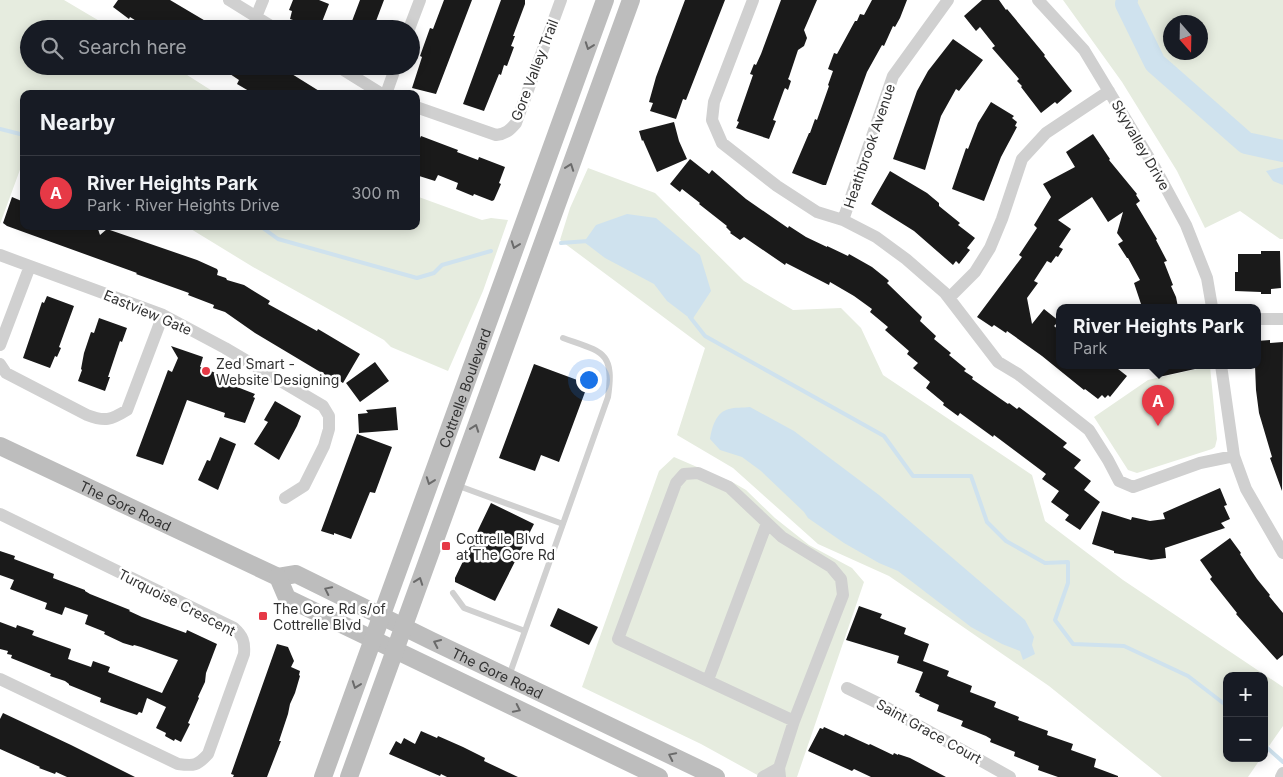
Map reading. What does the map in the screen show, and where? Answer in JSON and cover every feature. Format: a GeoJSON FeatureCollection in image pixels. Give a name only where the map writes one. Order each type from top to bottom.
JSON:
{"type":"FeatureCollection","features":[{"type":"Feature","properties":{"kind":"main road","name":"Cottrelle Boulevard"},"geometry":{"type":"LineString","coordinates":[[323,777],[606,0]]}},
{"type":"Feature","properties":{"kind":"main road","name":"Cottrelle Boulevard"},"geometry":{"type":"LineString","coordinates":[[349,777],[631,0]]}},
{"type":"Feature","properties":{"kind":"main road","name":"The Gore Road"},"geometry":{"type":"LineString","coordinates":[[0,446],[278,577],[296,574],[716,777]]}},
{"type":"Feature","properties":{"kind":"main road","name":"The Gore Road"},"geometry":{"type":"LineString","coordinates":[[278,577],[287,598],[659,777]]}},
{"type":"Feature","properties":{"kind":"street"},"geometry":{"type":"LineString","coordinates":[[229,0],[261,20]]}},
{"type":"Feature","properties":{"kind":"street"},"geometry":{"type":"LineString","coordinates":[[256,17],[263,0]]}},
{"type":"Feature","properties":{"kind":"street"},"geometry":{"type":"LineString","coordinates":[[412,20],[420,0]]}},
{"type":"Feature","properties":{"kind":"street","name":"Gore Valley Trail"},"geometry":{"type":"LineString","coordinates":[[420,108],[496,135],[504,134],[511,129],[516,123],[560,0]]}},
{"type":"Feature","properties":{"kind":"street"},"geometry":{"type":"LineString","coordinates":[[753,0],[714,102],[712,120],[722,143],[777,186],[817,212],[843,220],[876,237],[906,259],[949,298],[998,362],[1018,374],[1089,430],[1119,481],[1133,487],[1200,464],[1234,456]]}},
{"type":"Feature","properties":{"kind":"street","name":"Heathbrook Avenue"},"geometry":{"type":"LineString","coordinates":[[843,220],[893,76],[948,0]]}},
{"type":"Feature","properties":{"kind":"street","name":"Skyvalley Drive"},"geometry":{"type":"LineString","coordinates":[[1038,0],[1084,50],[1154,166],[1186,225],[1207,278],[1211,304]]}},
{"type":"Feature","properties":{"kind":"street"},"geometry":{"type":"LineString","coordinates":[[351,75],[376,90]]}},
{"type":"Feature","properties":{"kind":"street"},"geometry":{"type":"LineString","coordinates":[[387,90],[393,75]]}},
{"type":"Feature","properties":{"kind":"street"},"geometry":{"type":"LineString","coordinates":[[949,298],[975,272],[990,248],[1022,159],[1046,133],[1109,91]]}},
{"type":"Feature","properties":{"kind":"street","name":"Eastview Gate"},"geometry":{"type":"LineString","coordinates":[[0,255],[164,316],[225,348],[323,406],[329,416],[329,429],[324,446],[304,486],[285,498]]}},
{"type":"Feature","properties":{"kind":"street"},"geometry":{"type":"LineString","coordinates":[[0,345],[30,266]]}},
{"type":"Feature","properties":{"kind":"street"},"geometry":{"type":"LineString","coordinates":[[0,364],[6,373],[87,415],[99,420],[114,419],[127,410],[164,316]]}},
{"type":"Feature","properties":{"kind":"street"},"geometry":{"type":"LineString","coordinates":[[1261,319],[1283,319]]}},
{"type":"Feature","properties":{"kind":"street"},"geometry":{"type":"LineString","coordinates":[[1222,369],[1234,456],[1246,489],[1283,553]]}},
{"type":"Feature","properties":{"kind":"street"},"geometry":{"type":"LineString","coordinates":[[763,777],[780,772],[794,721],[842,595],[841,579],[831,567],[782,537],[729,486],[698,473],[684,474],[676,483],[618,639],[794,721]]}},
{"type":"Feature","properties":{"kind":"street","name":"Turquoise Crescent"},"geometry":{"type":"LineString","coordinates":[[0,514],[234,628],[242,635],[245,644],[244,654],[208,754],[200,762],[191,766],[178,764],[0,679]]}},
{"type":"Feature","properties":{"kind":"street"},"geometry":{"type":"LineString","coordinates":[[708,680],[767,523]]}},
{"type":"Feature","properties":{"kind":"street","name":"Saint Grace Court"},"geometry":{"type":"LineString","coordinates":[[847,688],[882,705],[1010,777]]}},
{"type":"Feature","properties":{"kind":"street"},"geometry":{"type":"LineString","coordinates":[[1281,777],[1283,773]]}},
{"type":"Feature","properties":{"kind":"lane"},"geometry":{"type":"LineString","coordinates":[[508,677],[608,397],[611,380],[609,363],[600,351],[563,338]]}},
{"type":"Feature","properties":{"kind":"lane"},"geometry":{"type":"LineString","coordinates":[[454,484],[563,524]]}},
{"type":"Feature","properties":{"kind":"lane"},"geometry":{"type":"LineString","coordinates":[[453,593],[464,608],[525,630]]}},
{"type":"Feature","properties":{"kind":"shaded area"},"geometry":{"type":"Polygon","coordinates":[[[0,0],[64,0],[98,20],[20,20],[20,75],[187,75],[211,90],[20,90],[20,170],[0,224],[0,0]]]}},
{"type":"Feature","properties":{"kind":"shaded area"},"geometry":{"type":"Polygon","coordinates":[[[1063,0],[1283,0],[1283,239],[1280,239],[1240,211],[1205,228],[1177,171],[1122,82],[1063,0]]]}},
{"type":"Feature","properties":{"kind":"shaded area"},"geometry":{"type":"Polygon","coordinates":[[[588,168],[655,193],[744,281],[793,310],[841,308],[861,328],[883,375],[1032,475],[1045,521],[1123,580],[1261,672],[1223,672],[1223,762],[1258,762],[1248,777],[1162,777],[1049,686],[889,576],[818,544],[733,468],[677,435],[705,348],[560,240],[570,208],[588,168]]]}},
{"type":"Feature","properties":{"kind":"shaded area"},"geometry":{"type":"Polygon","coordinates":[[[420,197],[482,220],[491,218],[508,220],[483,291],[448,371],[391,347],[384,340],[253,267],[193,230],[420,230],[420,197]]]}},
{"type":"Feature","properties":{"kind":"shaded area"},"geometry":{"type":"Polygon","coordinates":[[[1197,369],[1210,369],[1217,439],[1215,447],[1137,473],[1128,470],[1094,417],[1148,380],[1197,369]]]}},
{"type":"Feature","properties":{"kind":"shaded area"},"geometry":{"type":"Polygon","coordinates":[[[674,457],[746,490],[775,518],[809,545],[852,568],[864,582],[797,777],[761,777],[701,744],[582,687],[659,471],[674,457]]]}},
{"type":"Feature","properties":{"kind":"shaded area"},"geometry":{"type":"Polygon","coordinates":[[[1268,677],[1283,687],[1283,726],[1268,747],[1268,677]]]}},
{"type":"Feature","properties":{"kind":"water"},"geometry":{"type":"Polygon","coordinates":[[[1283,167],[1283,185],[1273,181],[1266,171],[1283,167]]]}},
{"type":"Feature","properties":{"kind":"water"},"geometry":{"type":"Polygon","coordinates":[[[627,214],[656,218],[700,255],[711,291],[692,320],[667,301],[654,284],[605,258],[584,242],[596,225],[627,214]]]}},
{"type":"Feature","properties":{"kind":"water"},"geometry":{"type":"Polygon","coordinates":[[[750,407],[794,431],[879,495],[1025,620],[1034,637],[1032,645],[1035,654],[1023,660],[1020,651],[1002,644],[971,627],[898,571],[879,563],[844,543],[808,518],[761,471],[742,457],[720,450],[710,439],[713,425],[718,417],[729,409],[750,407]]]}},
{"type":"Feature","properties":{"kind":"building"},"geometry":{"type":"Polygon","coordinates":[[[118,0],[170,0],[204,20],[135,20],[130,17],[129,19],[113,7],[118,0]]]}},
{"type":"Feature","properties":{"kind":"building"},"geometry":{"type":"Polygon","coordinates":[[[293,0],[319,0],[329,4],[323,20],[293,20],[290,19],[292,11],[289,10],[293,0]]]}},
{"type":"Feature","properties":{"kind":"building"},"geometry":{"type":"Polygon","coordinates":[[[360,0],[384,0],[376,20],[352,20],[360,0]]]}},
{"type":"Feature","properties":{"kind":"building"},"geometry":{"type":"Polygon","coordinates":[[[444,0],[472,0],[436,94],[412,88],[416,75],[420,75],[422,57],[420,56],[430,28],[433,29],[444,0]]]}},
{"type":"Feature","properties":{"kind":"building"},"geometry":{"type":"Polygon","coordinates":[[[501,0],[525,0],[525,4],[513,36],[515,36],[511,46],[514,47],[507,66],[504,65],[501,75],[499,74],[484,111],[463,104],[501,0]]]}},
{"type":"Feature","properties":{"kind":"building"},"geometry":{"type":"Polygon","coordinates":[[[685,0],[725,0],[686,100],[683,99],[676,119],[650,111],[653,103],[649,102],[656,77],[685,0]]]}},
{"type":"Feature","properties":{"kind":"building"},"geometry":{"type":"Polygon","coordinates":[[[781,0],[817,0],[804,30],[807,38],[804,46],[798,50],[788,79],[791,81],[788,90],[785,88],[784,90],[773,120],[776,121],[769,139],[736,128],[753,75],[750,74],[761,54],[781,0]]]}},
{"type":"Feature","properties":{"kind":"building"},"geometry":{"type":"Polygon","coordinates":[[[872,0],[907,0],[895,27],[893,26],[884,46],[882,45],[867,72],[826,185],[823,185],[792,173],[815,119],[817,120],[829,86],[833,71],[828,69],[834,53],[837,54],[855,21],[857,21],[860,14],[864,15],[872,0]]]}},
{"type":"Feature","properties":{"kind":"building"},"geometry":{"type":"Polygon","coordinates":[[[982,0],[999,0],[1072,91],[1057,104],[1055,102],[1041,113],[1017,81],[1019,79],[992,48],[995,46],[980,27],[976,31],[964,16],[982,0]]]}},
{"type":"Feature","properties":{"kind":"building"},"geometry":{"type":"Polygon","coordinates":[[[953,39],[983,60],[959,91],[956,89],[941,116],[925,170],[893,159],[917,91],[928,71],[953,39]]]}},
{"type":"Feature","properties":{"kind":"building"},"geometry":{"type":"Polygon","coordinates":[[[232,75],[293,75],[318,90],[247,90],[237,84],[239,80],[232,75]]]}},
{"type":"Feature","properties":{"kind":"building"},"geometry":{"type":"Polygon","coordinates":[[[991,102],[1014,116],[1012,118],[1017,122],[1015,126],[1017,127],[1001,157],[984,201],[952,189],[966,148],[968,149],[978,123],[991,102]]]}},
{"type":"Feature","properties":{"kind":"building"},"geometry":{"type":"Polygon","coordinates":[[[674,122],[679,141],[687,159],[657,172],[639,131],[674,122]]]}},
{"type":"Feature","properties":{"kind":"building"},"geometry":{"type":"Polygon","coordinates":[[[1093,134],[1109,160],[1137,194],[1140,201],[1136,204],[1157,239],[1167,261],[1164,262],[1173,285],[1171,286],[1177,304],[1141,304],[1134,283],[1140,280],[1118,244],[1123,241],[1117,233],[1123,212],[1108,222],[1092,197],[1058,220],[1071,229],[1059,247],[1063,249],[1058,257],[1056,256],[1051,263],[1047,261],[1034,281],[1038,283],[1027,298],[1032,324],[1044,309],[1056,319],[1054,326],[1056,328],[1056,367],[1007,331],[1006,333],[994,325],[992,327],[977,317],[1022,257],[1019,255],[1037,228],[1034,225],[1051,197],[1043,184],[1075,167],[1066,152],[1093,134]]]}},
{"type":"Feature","properties":{"kind":"building"},"geometry":{"type":"Polygon","coordinates":[[[421,136],[478,160],[479,157],[505,167],[499,183],[501,184],[494,200],[492,201],[474,194],[473,196],[456,189],[458,183],[438,175],[435,181],[420,176],[421,136]]]}},
{"type":"Feature","properties":{"kind":"building"},"geometry":{"type":"Polygon","coordinates":[[[690,159],[709,174],[712,170],[746,199],[788,228],[789,226],[806,237],[848,256],[849,254],[872,267],[889,281],[887,283],[922,317],[920,321],[936,336],[934,339],[951,353],[949,355],[966,369],[964,371],[973,377],[972,379],[1008,404],[1017,409],[1019,407],[1067,443],[1063,447],[1081,460],[1074,468],[1091,481],[1084,490],[1100,502],[1080,530],[1065,520],[1069,515],[1051,502],[1059,491],[1042,479],[1046,474],[994,435],[993,437],[960,413],[958,416],[943,405],[944,403],[926,388],[930,382],[913,368],[918,363],[907,354],[909,351],[885,330],[888,327],[870,312],[872,309],[830,282],[829,285],[786,263],[785,265],[744,237],[740,240],[730,233],[727,226],[700,203],[682,189],[680,192],[670,184],[690,159]]]}},
{"type":"Feature","properties":{"kind":"building"},"geometry":{"type":"Polygon","coordinates":[[[890,171],[927,193],[939,203],[939,206],[960,223],[958,225],[975,238],[967,248],[970,250],[959,264],[956,261],[953,265],[914,231],[871,204],[890,171]]]}},
{"type":"Feature","properties":{"kind":"building"},"geometry":{"type":"Polygon","coordinates":[[[12,197],[20,200],[20,230],[98,230],[100,235],[106,230],[110,230],[197,260],[217,269],[217,275],[244,285],[270,301],[268,304],[317,331],[318,329],[360,354],[343,383],[338,380],[337,382],[255,333],[225,312],[213,308],[214,305],[188,295],[189,293],[7,226],[3,223],[12,197]]]}},
{"type":"Feature","properties":{"kind":"building"},"geometry":{"type":"Polygon","coordinates":[[[1261,251],[1280,251],[1281,288],[1271,289],[1271,294],[1235,291],[1235,272],[1238,272],[1238,254],[1261,254],[1261,251]]]}},
{"type":"Feature","properties":{"kind":"building"},"geometry":{"type":"Polygon","coordinates":[[[47,296],[74,306],[59,347],[61,348],[50,368],[23,358],[42,302],[44,303],[47,296]]]}},
{"type":"Feature","properties":{"kind":"building"},"geometry":{"type":"Polygon","coordinates":[[[99,318],[127,328],[122,342],[120,341],[105,391],[78,381],[91,332],[94,333],[99,318]]]}},
{"type":"Feature","properties":{"kind":"building"},"geometry":{"type":"Polygon","coordinates":[[[1270,340],[1270,343],[1283,342],[1282,491],[1270,458],[1272,457],[1259,413],[1255,369],[1261,369],[1261,341],[1270,340]]]}},
{"type":"Feature","properties":{"kind":"building"},"geometry":{"type":"Polygon","coordinates":[[[171,346],[203,357],[200,367],[229,378],[233,382],[232,385],[255,394],[253,397],[255,398],[245,423],[224,417],[225,413],[187,400],[163,465],[136,456],[168,370],[172,372],[178,358],[171,346]]]}},
{"type":"Feature","properties":{"kind":"building"},"geometry":{"type":"Polygon","coordinates":[[[375,362],[389,381],[360,402],[346,383],[375,362]]]}},
{"type":"Feature","properties":{"kind":"building"},"geometry":{"type":"Polygon","coordinates":[[[534,364],[588,384],[559,462],[541,455],[535,471],[499,458],[534,364]]]}},
{"type":"Feature","properties":{"kind":"building"},"geometry":{"type":"Polygon","coordinates":[[[1058,369],[1118,369],[1127,376],[1110,397],[1108,395],[1105,398],[1102,395],[1098,399],[1058,369]]]}},
{"type":"Feature","properties":{"kind":"building"},"geometry":{"type":"Polygon","coordinates":[[[1157,369],[1195,369],[1159,377],[1157,369]]]}},
{"type":"Feature","properties":{"kind":"building"},"geometry":{"type":"Polygon","coordinates":[[[275,401],[301,416],[279,460],[254,444],[268,422],[264,420],[275,401]]]}},
{"type":"Feature","properties":{"kind":"building"},"geometry":{"type":"Polygon","coordinates":[[[396,407],[398,430],[359,433],[358,414],[368,413],[366,410],[396,407]]]}},
{"type":"Feature","properties":{"kind":"building"},"geometry":{"type":"Polygon","coordinates":[[[357,434],[392,447],[375,493],[370,492],[351,539],[321,531],[357,434]]]}},
{"type":"Feature","properties":{"kind":"building"},"geometry":{"type":"Polygon","coordinates":[[[220,437],[236,444],[218,490],[198,480],[207,460],[210,461],[220,437]]]}},
{"type":"Feature","properties":{"kind":"building"},"geometry":{"type":"Polygon","coordinates":[[[1220,488],[1227,505],[1224,506],[1230,519],[1221,523],[1225,528],[1165,548],[1166,558],[1151,560],[1114,553],[1114,551],[1092,544],[1102,511],[1131,520],[1132,517],[1150,521],[1165,519],[1163,513],[1220,488]]]}},
{"type":"Feature","properties":{"kind":"building"},"geometry":{"type":"Polygon","coordinates":[[[491,503],[534,524],[495,601],[455,582],[455,578],[491,503]]]}},
{"type":"Feature","properties":{"kind":"building"},"geometry":{"type":"Polygon","coordinates":[[[1230,538],[1269,596],[1283,613],[1283,655],[1277,660],[1236,614],[1210,579],[1212,577],[1200,560],[1230,538]]]}},
{"type":"Feature","properties":{"kind":"building"},"geometry":{"type":"Polygon","coordinates":[[[0,551],[15,556],[14,559],[54,574],[53,578],[85,590],[142,617],[186,633],[187,630],[217,644],[206,673],[205,682],[188,723],[190,724],[181,742],[175,739],[174,741],[165,736],[166,733],[156,728],[166,707],[147,698],[142,713],[139,712],[137,715],[122,710],[100,702],[101,698],[50,676],[51,674],[11,658],[12,655],[7,654],[8,651],[0,649],[0,622],[16,628],[17,625],[34,631],[32,635],[71,649],[68,659],[91,667],[93,661],[110,667],[108,672],[162,693],[178,660],[123,643],[104,634],[105,632],[85,624],[88,615],[65,607],[62,615],[45,609],[47,603],[10,589],[14,580],[0,575],[0,551]]]}},
{"type":"Feature","properties":{"kind":"building"},"geometry":{"type":"Polygon","coordinates":[[[859,606],[882,614],[880,618],[906,628],[904,634],[929,644],[923,661],[949,671],[947,676],[972,686],[970,692],[996,702],[994,707],[1019,717],[1018,720],[1048,731],[1047,735],[1073,744],[1071,750],[1096,759],[1094,767],[1118,777],[1058,777],[1038,770],[1039,766],[1014,756],[1015,752],[990,742],[991,739],[986,736],[961,726],[963,721],[937,711],[939,705],[919,696],[920,694],[915,692],[923,672],[897,663],[899,656],[846,640],[859,606]]]}},
{"type":"Feature","properties":{"kind":"building"},"geometry":{"type":"Polygon","coordinates":[[[558,608],[598,627],[589,645],[550,626],[558,608]]]}},
{"type":"Feature","properties":{"kind":"building"},"geometry":{"type":"Polygon","coordinates":[[[277,644],[288,647],[294,661],[291,667],[300,671],[295,693],[279,741],[281,741],[267,777],[233,777],[234,775],[231,774],[277,644]]]}},
{"type":"Feature","properties":{"kind":"building"},"geometry":{"type":"Polygon","coordinates":[[[3,713],[135,777],[67,777],[39,768],[0,749],[0,719],[3,713]]]}},
{"type":"Feature","properties":{"kind":"building"},"geometry":{"type":"Polygon","coordinates":[[[824,727],[844,736],[845,734],[870,744],[893,755],[894,753],[910,758],[946,777],[871,777],[854,769],[852,771],[808,751],[820,728],[823,729],[824,727]]]}},
{"type":"Feature","properties":{"kind":"building"},"geometry":{"type":"Polygon","coordinates":[[[421,731],[463,747],[485,758],[484,761],[518,777],[447,777],[441,774],[440,776],[389,754],[396,741],[401,744],[404,738],[415,744],[421,731]]]}},
{"type":"Feature","properties":{"kind":"waterway"},"geometry":{"type":"LineString","coordinates":[[1127,0],[1126,4],[1155,63],[1246,143],[1283,151]]}},
{"type":"Feature","properties":{"kind":"waterway"},"geometry":{"type":"LineString","coordinates":[[0,129],[20,134]]}},
{"type":"Feature","properties":{"kind":"waterway"},"geometry":{"type":"LineString","coordinates":[[266,230],[278,239],[417,278],[434,273],[442,265],[491,251]]}},
{"type":"Feature","properties":{"kind":"waterway"},"geometry":{"type":"LineString","coordinates":[[561,243],[588,241]]}},
{"type":"Feature","properties":{"kind":"waterway"},"geometry":{"type":"LineString","coordinates":[[690,317],[705,336],[884,436],[913,476],[971,476],[987,522],[1006,541],[1045,563],[1068,562],[1068,583],[1055,620],[1073,644],[1124,646],[1188,676],[1223,703]]}},
{"type":"Feature","properties":{"kind":"waterway"},"geometry":{"type":"LineString","coordinates":[[1268,749],[1283,762]]}},
{"type":"Feature","properties":{"kind":"place","name":"Zed Smart - Website Designing"},"geometry":{"type":"Point","coordinates":[206,371]}},
{"type":"Feature","properties":{"kind":"place","name":"River Heights Park"},"geometry":{"type":"Point","coordinates":[1158,426]}},
{"type":"Feature","properties":{"kind":"place","name":"Cottrelle Blvd at The Gore Rd"},"geometry":{"type":"Point","coordinates":[446,546]}},
{"type":"Feature","properties":{"kind":"place","name":"The Gore Rd s/of Cottrelle Blvd"},"geometry":{"type":"Point","coordinates":[263,616]}}]}
